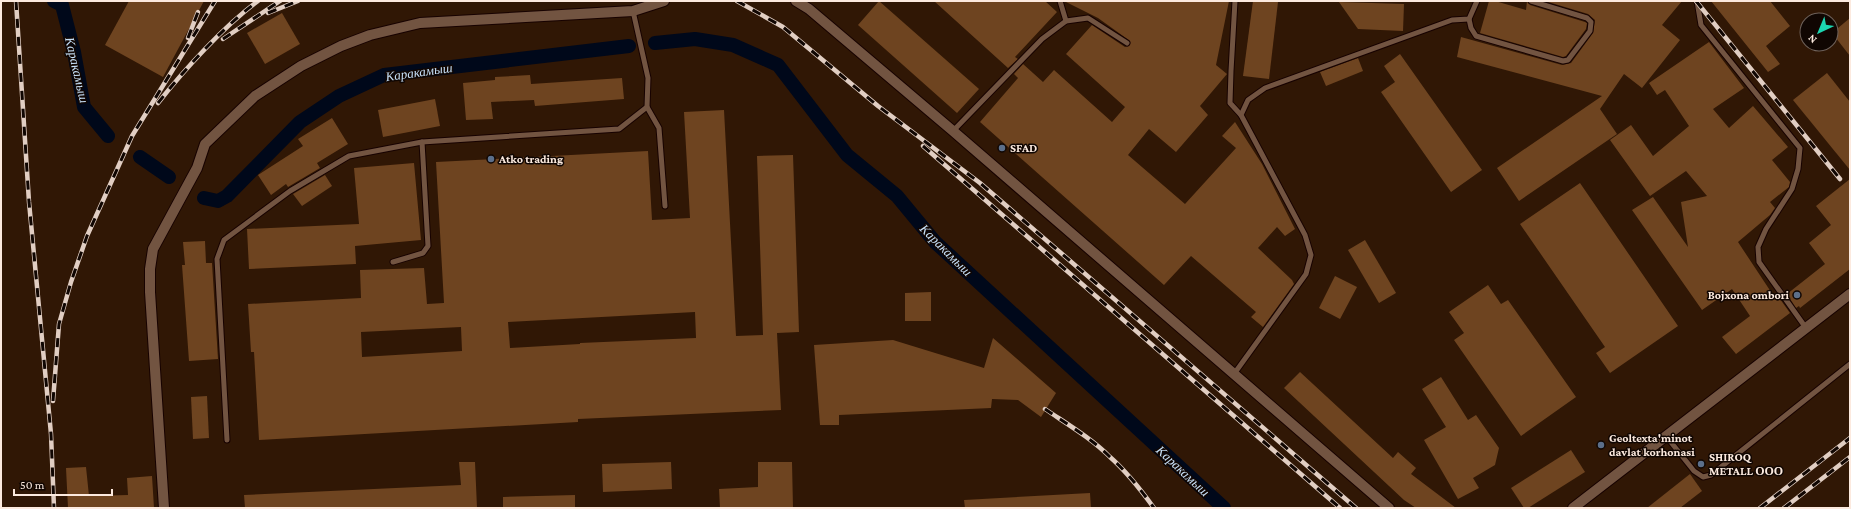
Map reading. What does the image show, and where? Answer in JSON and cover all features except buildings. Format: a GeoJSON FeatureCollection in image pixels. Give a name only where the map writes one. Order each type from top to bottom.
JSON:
{"type":"FeatureCollection","features":[{"type":"Feature","properties":{"kind":"street"},"geometry":{"type":"LineString","coordinates":[[164,508],[150,292],[150,269],[153,249],[197,168],[205,144],[255,96],[301,66],[341,46],[370,35],[420,23],[633,11],[664,1]]}},
{"type":"Feature","properties":{"kind":"street"},"geometry":{"type":"LineString","coordinates":[[796,1],[815,14],[953,131],[1389,508]]}},
{"type":"Feature","properties":{"kind":"street"},"geometry":{"type":"LineString","coordinates":[[1573,508],[1850,294]]}},
{"type":"Feature","properties":{"kind":"lane"},"geometry":{"type":"LineString","coordinates":[[1060,1],[1066,21]]}},
{"type":"Feature","properties":{"kind":"lane"},"geometry":{"type":"LineString","coordinates":[[1234,374],[1306,274],[1311,255],[1305,235],[1241,114],[1230,103],[1236,1]]}},
{"type":"Feature","properties":{"kind":"lane"},"geometry":{"type":"LineString","coordinates":[[1477,1],[1469,19],[1471,28],[1476,36],[1564,61],[1568,60],[1590,31],[1591,22],[1587,18],[1531,1]]}},
{"type":"Feature","properties":{"kind":"lane"},"geometry":{"type":"LineString","coordinates":[[1697,1],[1701,25],[1800,148],[1798,168],[1792,189],[1766,229],[1758,247],[1759,262],[1806,328]]}},
{"type":"Feature","properties":{"kind":"lane"},"geometry":{"type":"LineString","coordinates":[[633,11],[648,78],[647,107],[659,128],[665,206]]}},
{"type":"Feature","properties":{"kind":"lane"},"geometry":{"type":"LineString","coordinates":[[953,131],[1042,39],[1066,21],[1088,18],[1127,43]]}},
{"type":"Feature","properties":{"kind":"lane"},"geometry":{"type":"LineString","coordinates":[[1241,114],[1248,100],[1265,88],[1452,20],[1469,19]]}},
{"type":"Feature","properties":{"kind":"lane"},"geometry":{"type":"LineString","coordinates":[[227,440],[217,259],[224,240],[290,191],[349,156],[422,142],[619,129],[647,107]]}},
{"type":"Feature","properties":{"kind":"lane"},"geometry":{"type":"LineString","coordinates":[[393,262],[423,253],[428,246],[422,142]]}},
{"type":"Feature","properties":{"kind":"lane"},"geometry":{"type":"LineString","coordinates":[[1666,436],[1694,471],[1703,477],[1711,475],[1850,364]]}},
{"type":"Feature","properties":{"kind":"waterway","name":"Каракамыш"},"geometry":{"type":"LineString","coordinates":[[54,1],[62,5],[74,52],[84,107],[108,136]]}},
{"type":"Feature","properties":{"kind":"waterway","name":"Каракамыш"},"geometry":{"type":"LineString","coordinates":[[655,43],[695,39],[733,45],[778,65],[847,155],[897,196],[935,242],[1224,508]]}},
{"type":"Feature","properties":{"kind":"waterway","name":"Каракамыш"},"geometry":{"type":"LineString","coordinates":[[204,198],[218,201],[227,196],[300,122],[339,96],[384,75],[629,46]]}},
{"type":"Feature","properties":{"kind":"waterway","name":"Каракамыш"},"geometry":{"type":"LineString","coordinates":[[140,157],[169,177]]}},
{"type":"Feature","properties":{"kind":"railway"},"geometry":{"type":"LineString","coordinates":[[16,1],[29,202],[51,434],[54,508]]}},
{"type":"Feature","properties":{"kind":"railway"},"geometry":{"type":"LineString","coordinates":[[53,401],[59,324],[71,282],[87,236],[132,136],[215,1]]}},
{"type":"Feature","properties":{"kind":"railway"},"geometry":{"type":"LineString","coordinates":[[158,103],[205,49],[245,11],[258,1]]}},
{"type":"Feature","properties":{"kind":"railway"},"geometry":{"type":"LineString","coordinates":[[223,39],[280,1]]}},
{"type":"Feature","properties":{"kind":"railway"},"geometry":{"type":"LineString","coordinates":[[268,13],[298,1]]}},
{"type":"Feature","properties":{"kind":"railway"},"geometry":{"type":"LineString","coordinates":[[737,1],[783,27],[878,106],[980,183],[1356,508]]}},
{"type":"Feature","properties":{"kind":"railway"},"geometry":{"type":"LineString","coordinates":[[1696,1],[1840,179]]}},
{"type":"Feature","properties":{"kind":"railway"},"geometry":{"type":"LineString","coordinates":[[188,38],[198,12]]}},
{"type":"Feature","properties":{"kind":"railway"},"geometry":{"type":"LineString","coordinates":[[923,146],[1340,508]]}},
{"type":"Feature","properties":{"kind":"railway"},"geometry":{"type":"LineString","coordinates":[[1045,409],[1103,450],[1128,475],[1154,508]]}},
{"type":"Feature","properties":{"kind":"railway"},"geometry":{"type":"LineString","coordinates":[[1760,508],[1850,438]]}},
{"type":"Feature","properties":{"kind":"railway"},"geometry":{"type":"LineString","coordinates":[[1784,508],[1850,457]]}},
{"type":"Feature","properties":{"kind":"place","name":"SFAD"},"geometry":{"type":"Point","coordinates":[1002,148]}},
{"type":"Feature","properties":{"kind":"place","name":"Atko trading"},"geometry":{"type":"Point","coordinates":[491,159]}},
{"type":"Feature","properties":{"kind":"place","name":"Bojxona ombori"},"geometry":{"type":"Point","coordinates":[1797,295]}},
{"type":"Feature","properties":{"kind":"place","name":"Geoltexta'minot davlat korhonasi"},"geometry":{"type":"Point","coordinates":[1601,445]}},
{"type":"Feature","properties":{"kind":"place","name":"SHIROQ METALL ООО"},"geometry":{"type":"Point","coordinates":[1701,464]}}]}
